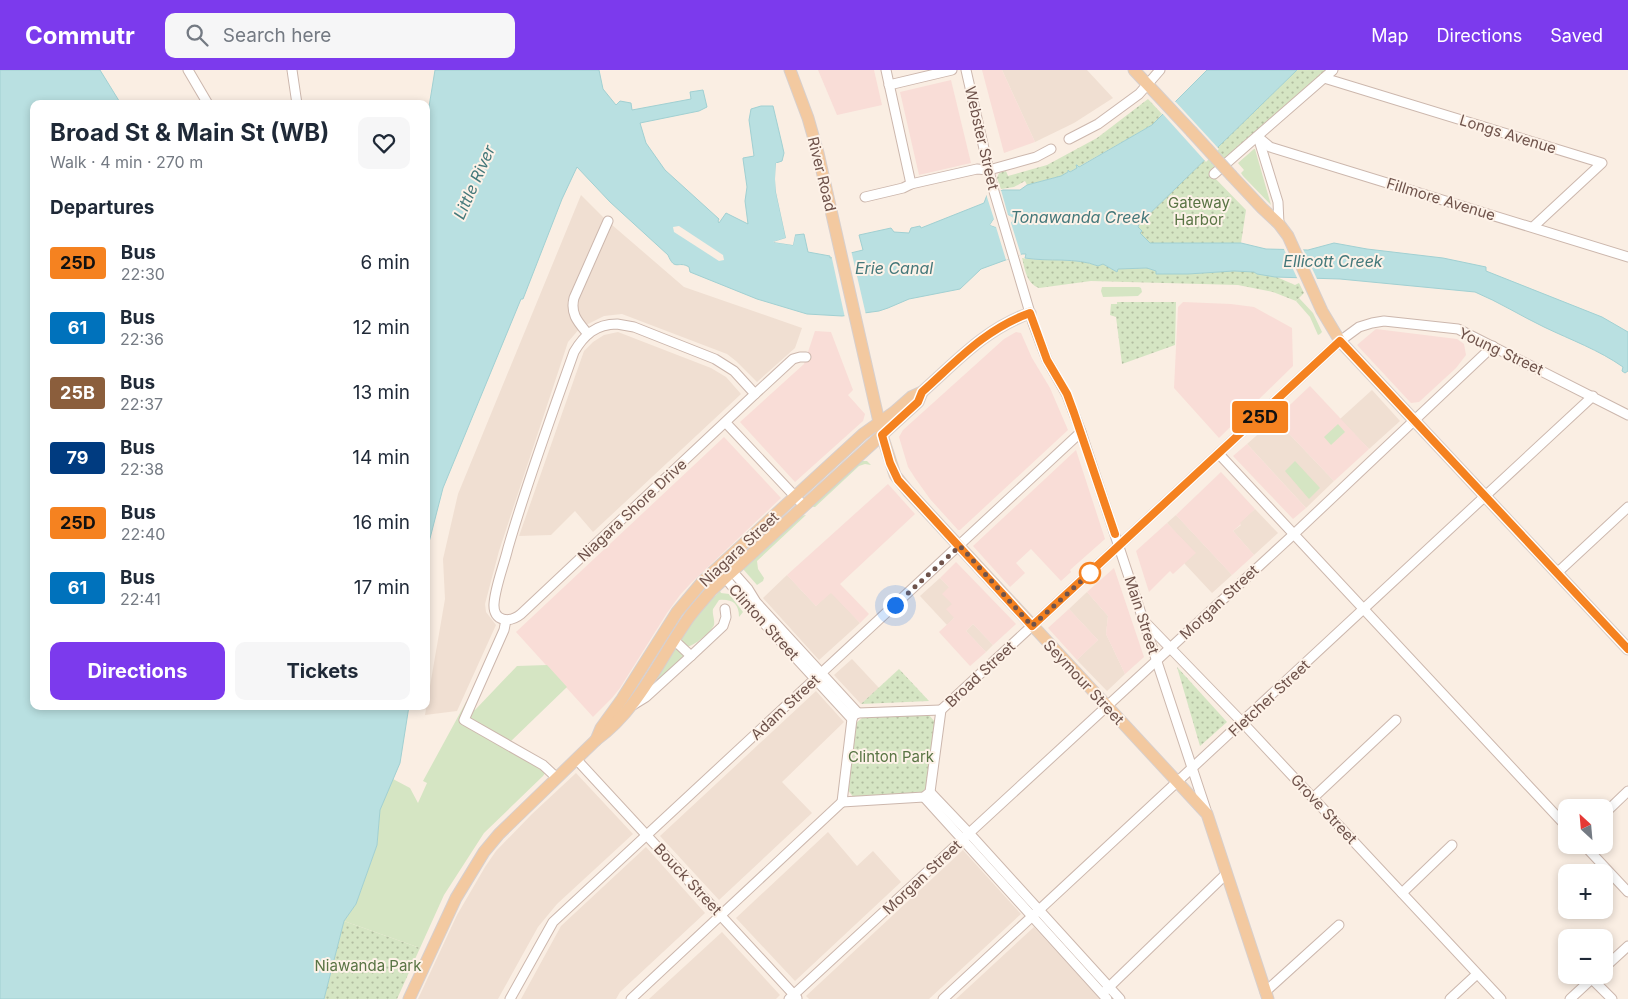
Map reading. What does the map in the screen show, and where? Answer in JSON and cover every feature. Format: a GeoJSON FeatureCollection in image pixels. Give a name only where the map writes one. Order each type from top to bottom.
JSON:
{"type":"FeatureCollection","features":[{"type":"Feature","properties":{"kind":"main road","name":"River Road"},"geometry":{"type":"LineString","coordinates":[[790,70],[808,118],[818,153],[847,280]]}},
{"type":"Feature","properties":{"kind":"main road"},"geometry":{"type":"LineString","coordinates":[[1134,70],[1279,224],[1340,341],[1628,649]]}},
{"type":"Feature","properties":{"kind":"main road","name":"Seymour Street"},"geometry":{"type":"LineString","coordinates":[[847,280],[882,435],[890,463],[898,480],[1207,814]]}},
{"type":"Feature","properties":{"kind":"main road","name":"Niagara Street"},"geometry":{"type":"LineString","coordinates":[[596,740],[601,728],[677,612],[690,595],[720,565],[863,434],[911,397],[922,392],[986,335],[1013,319],[1030,313]]}},
{"type":"Feature","properties":{"kind":"main road","name":"Niagara Street"},"geometry":{"type":"LineString","coordinates":[[409,999],[456,898],[473,867],[495,838],[633,705],[674,640],[712,590],[918,402],[922,392]]}},
{"type":"Feature","properties":{"kind":"main road","name":"Main Street"},"geometry":{"type":"LineString","coordinates":[[1207,814],[1266,997]]}},
{"type":"Feature","properties":{"kind":"street"},"geometry":{"type":"LineString","coordinates":[[188,70],[206,100]]}},
{"type":"Feature","properties":{"kind":"street"},"geometry":{"type":"LineString","coordinates":[[292,70],[296,100]]}},
{"type":"Feature","properties":{"kind":"street"},"geometry":{"type":"LineString","coordinates":[[886,70],[910,184]]}},
{"type":"Feature","properties":{"kind":"street"},"geometry":{"type":"LineString","coordinates":[[889,85],[952,70]]}},
{"type":"Feature","properties":{"kind":"street","name":"Webster Street"},"geometry":{"type":"LineString","coordinates":[[966,70],[993,188],[1006,235]]}},
{"type":"Feature","properties":{"kind":"street"},"geometry":{"type":"LineString","coordinates":[[1069,140],[1098,124],[1139,94],[1160,70]]}},
{"type":"Feature","properties":{"kind":"street"},"geometry":{"type":"LineString","coordinates":[[1214,174],[1333,70]]}},
{"type":"Feature","properties":{"kind":"street","name":"Longs Avenue"},"geometry":{"type":"LineString","coordinates":[[1324,78],[1602,163],[1533,227]]}},
{"type":"Feature","properties":{"kind":"street"},"geometry":{"type":"LineString","coordinates":[[1258,136],[1278,202],[1279,224]]}},
{"type":"Feature","properties":{"kind":"street","name":"Fillmore Avenue"},"geometry":{"type":"LineString","coordinates":[[1258,136],[1270,146],[1628,256]]}},
{"type":"Feature","properties":{"kind":"street"},"geometry":{"type":"LineString","coordinates":[[865,197],[903,188],[910,184],[977,169],[989,170],[1036,157],[1051,149]]}},
{"type":"Feature","properties":{"kind":"street"},"geometry":{"type":"LineString","coordinates":[[588,334],[576,320],[572,304],[608,221]]}},
{"type":"Feature","properties":{"kind":"street","name":"Main Street"},"geometry":{"type":"LineString","coordinates":[[1006,235],[1043,351],[1067,394],[1081,432],[1207,814]]}},
{"type":"Feature","properties":{"kind":"street","name":"Young Street"},"geometry":{"type":"LineString","coordinates":[[1219,454],[1340,341],[1359,327],[1384,321],[1458,329],[1628,414]]}},
{"type":"Feature","properties":{"kind":"street"},"geometry":{"type":"LineString","coordinates":[[557,778],[543,765],[464,720],[504,630],[506,620],[498,616],[494,606],[516,520],[574,352],[588,334],[599,327],[621,324],[634,327],[715,359],[734,371],[755,394]]}},
{"type":"Feature","properties":{"kind":"street","name":"Morgan Street"},"geometry":{"type":"LineString","coordinates":[[794,998],[962,840],[1294,534],[1493,346]]}},
{"type":"Feature","properties":{"kind":"street","name":"Niagara Shore Drive"},"geometry":{"type":"LineString","coordinates":[[506,620],[515,619],[521,614],[793,359],[800,356],[806,357]]}},
{"type":"Feature","properties":{"kind":"street","name":"Fletcher Street"},"geometry":{"type":"LineString","coordinates":[[943,999],[1365,610],[1593,396]]}},
{"type":"Feature","properties":{"kind":"street"},"geometry":{"type":"LineString","coordinates":[[726,423],[804,506]]}},
{"type":"Feature","properties":{"kind":"street","name":"Adam Street"},"geometry":{"type":"LineString","coordinates":[[510,999],[553,922],[1081,432]]}},
{"type":"Feature","properties":{"kind":"street"},"geometry":{"type":"LineString","coordinates":[[1219,454],[1558,817]]}},
{"type":"Feature","properties":{"kind":"street","name":"Broad Street"},"geometry":{"type":"LineString","coordinates":[[941,710],[1219,454]]}},
{"type":"Feature","properties":{"kind":"street"},"geometry":{"type":"LineString","coordinates":[[1557,573],[1628,507]]}},
{"type":"Feature","properties":{"kind":"street","name":"Clinton Street"},"geometry":{"type":"LineString","coordinates":[[720,565],[729,575],[750,608],[855,716]]}},
{"type":"Feature","properties":{"kind":"street","name":"Niagara Street"},"geometry":{"type":"LineString","coordinates":[[633,705],[646,697],[723,626],[726,617],[725,609]]}},
{"type":"Feature","properties":{"kind":"street","name":"Grove Street"},"geometry":{"type":"LineString","coordinates":[[1144,622],[1242,722],[1501,999]]}},
{"type":"Feature","properties":{"kind":"street"},"geometry":{"type":"LineString","coordinates":[[674,640],[691,656]]}},
{"type":"Feature","properties":{"kind":"street"},"geometry":{"type":"LineString","coordinates":[[842,802],[855,716],[941,710],[927,795],[962,840],[1032,917],[1069,951]]}},
{"type":"Feature","properties":{"kind":"street"},"geometry":{"type":"LineString","coordinates":[[1313,798],[1396,720]]}},
{"type":"Feature","properties":{"kind":"street","name":"Bouck Street"},"geometry":{"type":"LineString","coordinates":[[577,760],[794,998]]}},
{"type":"Feature","properties":{"kind":"street"},"geometry":{"type":"LineString","coordinates":[[1613,805],[1628,791]]}},
{"type":"Feature","properties":{"kind":"street"},"geometry":{"type":"LineString","coordinates":[[631,999],[842,802],[927,795],[970,833],[1039,910],[1069,951],[1106,993],[1120,999]]}},
{"type":"Feature","properties":{"kind":"street"},"geometry":{"type":"LineString","coordinates":[[1402,893],[1452,846]]}},
{"type":"Feature","properties":{"kind":"street"},"geometry":{"type":"LineString","coordinates":[[1592,854],[1628,892]]}},
{"type":"Feature","properties":{"kind":"street"},"geometry":{"type":"LineString","coordinates":[[997,878],[1004,871]]}},
{"type":"Feature","properties":{"kind":"street"},"geometry":{"type":"LineString","coordinates":[[1106,993],[1226,874]]}},
{"type":"Feature","properties":{"kind":"street"},"geometry":{"type":"LineString","coordinates":[[1266,997],[1338,925]]}},
{"type":"Feature","properties":{"kind":"street"},"geometry":{"type":"LineString","coordinates":[[1613,960],[1628,946]]}},
{"type":"Feature","properties":{"kind":"street"},"geometry":{"type":"LineString","coordinates":[[1450,999],[1477,974]]}},
{"type":"Feature","properties":{"kind":"street"},"geometry":{"type":"LineString","coordinates":[[1570,999],[1586,984]]}},
{"type":"Feature","properties":{"kind":"street"},"geometry":{"type":"LineString","coordinates":[[1600,984],[1612,999]]}},
{"type":"Feature","properties":{"kind":"shaded area"},"geometry":{"type":"Polygon","coordinates":[[[818,70],[874,70],[882,105],[837,115],[818,70]]]}},
{"type":"Feature","properties":{"kind":"shaded area"},"geometry":{"type":"Polygon","coordinates":[[[982,70],[1002,70],[1035,142],[1004,153],[982,70]]]}},
{"type":"Feature","properties":{"kind":"shaded area"},"geometry":{"type":"Polygon","coordinates":[[[1002,70],[1087,70],[1113,98],[1074,123],[1035,142],[1002,70]]]}},
{"type":"Feature","properties":{"kind":"shaded area"},"geometry":{"type":"Polygon","coordinates":[[[951,80],[971,163],[919,175],[900,92],[951,80]]]}},
{"type":"Feature","properties":{"kind":"shaded area"},"geometry":{"type":"Polygon","coordinates":[[[581,195],[604,218],[684,287],[802,328],[795,348],[757,382],[727,354],[622,314],[604,316],[580,328],[568,342],[499,551],[485,604],[486,612],[496,625],[457,711],[425,715],[426,710],[430,710],[430,686],[445,599],[443,559],[458,494],[581,195]]]}},
{"type":"Feature","properties":{"kind":"shaded area"},"geometry":{"type":"Polygon","coordinates":[[[1183,302],[1254,307],[1292,328],[1293,366],[1219,438],[1174,388],[1178,307],[1183,302]]]}},
{"type":"Feature","properties":{"kind":"shaded area"},"geometry":{"type":"Polygon","coordinates":[[[1376,329],[1457,339],[1464,344],[1466,355],[1456,368],[1419,402],[1411,403],[1357,345],[1376,329]]]}},
{"type":"Feature","properties":{"kind":"shaded area"},"geometry":{"type":"Polygon","coordinates":[[[815,331],[831,332],[853,390],[848,395],[865,414],[863,421],[795,482],[740,422],[804,364],[815,331]]]}},
{"type":"Feature","properties":{"kind":"shaded area"},"geometry":{"type":"Polygon","coordinates":[[[618,332],[711,368],[726,377],[741,394],[593,532],[575,511],[551,535],[519,536],[584,351],[604,335],[618,332]]]}},
{"type":"Feature","properties":{"kind":"shaded area"},"geometry":{"type":"Polygon","coordinates":[[[1016,332],[1021,333],[1032,358],[1050,388],[1068,430],[958,530],[930,499],[908,467],[899,437],[903,430],[1004,339],[1016,332]]]}},
{"type":"Feature","properties":{"kind":"shaded area"},"geometry":{"type":"Polygon","coordinates":[[[1310,386],[1369,449],[1334,481],[1275,419],[1310,386]]]}},
{"type":"Feature","properties":{"kind":"shaded area"},"geometry":{"type":"Polygon","coordinates":[[[1372,390],[1400,421],[1369,449],[1340,419],[1372,390]]]}},
{"type":"Feature","properties":{"kind":"shaded area"},"geometry":{"type":"Polygon","coordinates":[[[1275,419],[1334,481],[1306,508],[1247,444],[1275,419]]]}},
{"type":"Feature","properties":{"kind":"shaded area"},"geometry":{"type":"Polygon","coordinates":[[[724,437],[781,498],[680,595],[620,688],[593,717],[516,632],[724,437]]]}},
{"type":"Feature","properties":{"kind":"shaded area"},"geometry":{"type":"Polygon","coordinates":[[[1247,444],[1306,508],[1293,519],[1233,456],[1247,444]]]}},
{"type":"Feature","properties":{"kind":"shaded area"},"geometry":{"type":"Polygon","coordinates":[[[1076,450],[1105,539],[1070,570],[1071,572],[1061,581],[1031,549],[1016,563],[1025,573],[1010,587],[973,546],[1076,450]]]}},
{"type":"Feature","properties":{"kind":"shaded area"},"geometry":{"type":"Polygon","coordinates":[[[1221,472],[1255,509],[1233,531],[1254,555],[1232,575],[1176,515],[1221,472]]]}},
{"type":"Feature","properties":{"kind":"shaded area"},"geometry":{"type":"Polygon","coordinates":[[[888,484],[915,514],[840,584],[869,614],[860,623],[831,593],[816,606],[787,575],[888,484]]]}},
{"type":"Feature","properties":{"kind":"shaded area"},"geometry":{"type":"Polygon","coordinates":[[[1255,509],[1278,533],[1254,555],[1233,531],[1255,509]]]}},
{"type":"Feature","properties":{"kind":"shaded area"},"geometry":{"type":"Polygon","coordinates":[[[1176,515],[1232,575],[1212,593],[1184,563],[1195,553],[1167,523],[1176,515]]]}},
{"type":"Feature","properties":{"kind":"shaded area"},"geometry":{"type":"Polygon","coordinates":[[[1167,523],[1196,553],[1173,574],[1170,571],[1149,592],[1136,551],[1167,523]]]}},
{"type":"Feature","properties":{"kind":"shaded area"},"geometry":{"type":"Polygon","coordinates":[[[956,562],[1016,624],[993,645],[973,624],[966,631],[986,652],[970,666],[939,632],[954,618],[946,609],[952,604],[942,594],[949,587],[940,578],[956,562]]]}},
{"type":"Feature","properties":{"kind":"shaded area"},"geometry":{"type":"Polygon","coordinates":[[[1114,568],[1144,657],[1125,674],[1106,634],[1108,616],[1087,592],[1114,568]]]}},
{"type":"Feature","properties":{"kind":"shaded area"},"geometry":{"type":"Polygon","coordinates":[[[787,575],[816,606],[831,592],[860,623],[819,660],[763,598],[787,575]]]}},
{"type":"Feature","properties":{"kind":"shaded area"},"geometry":{"type":"Polygon","coordinates":[[[940,578],[949,587],[952,604],[954,618],[947,625],[920,596],[940,578]]]}},
{"type":"Feature","properties":{"kind":"shaded area"},"geometry":{"type":"Polygon","coordinates":[[[1087,592],[1108,616],[1106,634],[1125,674],[1107,691],[1077,660],[1098,640],[1069,609],[1087,592]]]}},
{"type":"Feature","properties":{"kind":"shaded area"},"geometry":{"type":"Polygon","coordinates":[[[1069,609],[1098,640],[1077,660],[1048,628],[1069,609]]]}},
{"type":"Feature","properties":{"kind":"shaded area"},"geometry":{"type":"Polygon","coordinates":[[[973,624],[993,645],[986,652],[966,631],[973,624]]]}},
{"type":"Feature","properties":{"kind":"shaded area"},"geometry":{"type":"Polygon","coordinates":[[[852,659],[879,688],[861,704],[834,675],[852,659]]]}},
{"type":"Feature","properties":{"kind":"shaded area"},"geometry":{"type":"Polygon","coordinates":[[[816,691],[844,722],[782,782],[812,813],[719,900],[660,836],[816,691]]]}},
{"type":"Feature","properties":{"kind":"shaded area"},"geometry":{"type":"Polygon","coordinates":[[[576,773],[633,834],[557,904],[538,927],[498,999],[418,999],[457,915],[496,851],[576,773]]]}},
{"type":"Feature","properties":{"kind":"shaded area"},"geometry":{"type":"Polygon","coordinates":[[[828,832],[857,866],[873,851],[901,882],[795,981],[736,918],[828,832]]]}},
{"type":"Feature","properties":{"kind":"shaded area"},"geometry":{"type":"Polygon","coordinates":[[[646,847],[705,913],[620,992],[616,999],[521,999],[561,926],[646,847]]]}},
{"type":"Feature","properties":{"kind":"shaded area"},"geometry":{"type":"Polygon","coordinates":[[[963,850],[1021,914],[929,999],[809,999],[806,996],[963,850]]]}},
{"type":"Feature","properties":{"kind":"shaded area"},"geometry":{"type":"Polygon","coordinates":[[[1034,927],[1100,999],[956,999],[1034,927]]]}},
{"type":"Feature","properties":{"kind":"shaded area"},"geometry":{"type":"Polygon","coordinates":[[[722,932],[780,995],[776,999],[649,999],[722,932]]]}},
{"type":"Feature","properties":{"kind":"green space","name":"Gateway Harbor"},"geometry":{"type":"Polygon","coordinates":[[[1297,70],[1327,70],[1210,173],[1246,210],[1241,243],[1150,244],[1140,232],[1139,224],[1297,70]]]}},
{"type":"Feature","properties":{"kind":"green space"},"geometry":{"type":"Polygon","coordinates":[[[1148,99],[1162,114],[1152,125],[1078,167],[1077,165],[1077,168],[1069,172],[1068,170],[1068,172],[1061,176],[1027,185],[1025,181],[1014,187],[1001,189],[997,178],[999,173],[1006,171],[1008,176],[1047,165],[1097,138],[1148,99]]]}},
{"type":"Feature","properties":{"kind":"green space"},"geometry":{"type":"Polygon","coordinates":[[[1254,149],[1271,205],[1241,173],[1244,170],[1238,163],[1254,149]]]}},
{"type":"Feature","properties":{"kind":"green space"},"geometry":{"type":"Polygon","coordinates":[[[1022,258],[1080,262],[1098,266],[1103,264],[1117,272],[1117,269],[1147,268],[1156,271],[1156,274],[1254,272],[1272,275],[1295,285],[1299,283],[1304,293],[1296,301],[1273,292],[1238,285],[1091,281],[1039,288],[1031,283],[1025,271],[1022,258]]]}},
{"type":"Feature","properties":{"kind":"green space"},"geometry":{"type":"Polygon","coordinates":[[[1102,287],[1139,287],[1142,292],[1138,296],[1103,297],[1102,287]]]}},
{"type":"Feature","properties":{"kind":"green space"},"geometry":{"type":"Polygon","coordinates":[[[1299,298],[1313,313],[1322,332],[1320,334],[1318,335],[1310,317],[1296,301],[1299,298]]]}},
{"type":"Feature","properties":{"kind":"green space"},"geometry":{"type":"Polygon","coordinates":[[[1117,302],[1176,302],[1175,345],[1122,364],[1116,317],[1110,315],[1111,304],[1117,304],[1117,302]]]}},
{"type":"Feature","properties":{"kind":"green space"},"geometry":{"type":"Polygon","coordinates":[[[1338,424],[1345,432],[1331,445],[1324,437],[1338,424]]]}},
{"type":"Feature","properties":{"kind":"green space"},"geometry":{"type":"Polygon","coordinates":[[[867,461],[871,465],[859,466],[813,507],[815,502],[857,463],[867,461]]]}},
{"type":"Feature","properties":{"kind":"green space"},"geometry":{"type":"Polygon","coordinates":[[[1295,461],[1320,488],[1309,499],[1285,471],[1295,461]]]}},
{"type":"Feature","properties":{"kind":"green space"},"geometry":{"type":"Polygon","coordinates":[[[806,515],[757,561],[758,569],[764,578],[757,585],[743,569],[800,516],[806,515]]]}},
{"type":"Feature","properties":{"kind":"green space"},"geometry":{"type":"Polygon","coordinates":[[[720,591],[721,593],[729,594],[743,612],[739,617],[738,608],[734,603],[728,600],[719,600],[713,609],[714,625],[712,628],[697,642],[686,647],[681,639],[696,616],[720,591]]]}},
{"type":"Feature","properties":{"kind":"green space"},"geometry":{"type":"Polygon","coordinates":[[[675,647],[682,652],[684,657],[648,692],[675,647]]]}},
{"type":"Feature","properties":{"kind":"green space"},"geometry":{"type":"Polygon","coordinates":[[[547,665],[567,687],[509,743],[551,765],[543,776],[484,833],[444,895],[420,948],[344,921],[356,904],[377,845],[380,810],[393,779],[410,788],[418,803],[427,783],[423,781],[466,702],[475,710],[517,666],[547,665]]]}},
{"type":"Feature","properties":{"kind":"green space"},"geometry":{"type":"Polygon","coordinates":[[[1177,667],[1227,722],[1200,746],[1177,667]]]}},
{"type":"Feature","properties":{"kind":"green space"},"geometry":{"type":"Polygon","coordinates":[[[899,669],[929,701],[861,704],[899,669]]]}},
{"type":"Feature","properties":{"kind":"green space","name":"Clinton Park"},"geometry":{"type":"Polygon","coordinates":[[[928,714],[936,723],[926,788],[921,793],[854,798],[847,789],[856,723],[862,718],[928,714]]]}},
{"type":"Feature","properties":{"kind":"green space","name":"Niawanda Park"},"geometry":{"type":"Polygon","coordinates":[[[344,921],[420,948],[397,999],[324,999],[344,921]]]}},
{"type":"Feature","properties":{"kind":"water"},"geometry":{"type":"Polygon","coordinates":[[[0,70],[100,70],[119,100],[30,100],[30,710],[408,710],[400,763],[380,810],[377,845],[356,904],[344,921],[324,999],[0,999],[0,70]]]}},
{"type":"Feature","properties":{"kind":"water"},"geometry":{"type":"Polygon","coordinates":[[[435,70],[599,70],[603,89],[616,105],[620,101],[631,103],[632,110],[691,99],[690,92],[703,90],[707,107],[699,111],[640,123],[646,143],[665,170],[719,219],[719,223],[726,213],[748,224],[745,201],[747,187],[743,158],[754,156],[749,120],[751,109],[761,106],[773,106],[784,153],[782,161],[776,163],[776,192],[786,238],[774,242],[793,245],[795,235],[804,234],[808,252],[830,256],[830,258],[863,250],[859,235],[891,228],[894,232],[909,233],[911,228],[920,226],[921,228],[984,203],[987,195],[1003,190],[1020,190],[1027,185],[1061,176],[1068,172],[1068,170],[1070,172],[1077,168],[1076,165],[1079,167],[1152,125],[1207,70],[1297,70],[1139,224],[1138,227],[1142,231],[1140,233],[1150,243],[1241,243],[1266,249],[1308,250],[1334,243],[1443,258],[1486,267],[1486,271],[1602,317],[1628,332],[1628,371],[1625,373],[1622,371],[1623,367],[1604,355],[1475,292],[1340,279],[1275,277],[1254,272],[1156,274],[1156,271],[1147,268],[1118,269],[1117,272],[1103,264],[1098,266],[1081,262],[1025,258],[1026,254],[981,269],[960,289],[909,299],[879,311],[842,316],[807,314],[757,299],[690,272],[689,267],[685,265],[673,263],[668,255],[610,202],[577,167],[562,199],[523,299],[521,299],[443,488],[430,538],[430,101],[435,70]],[[1008,215],[993,220],[990,225],[995,227],[1011,223],[1013,218],[1008,215]]]}},
{"type":"Feature","properties":{"kind":"pier"},"geometry":{"type":"Polygon","coordinates":[[[1174,100],[1219,149],[1206,162],[1161,112],[1174,100]]]}},
{"type":"Feature","properties":{"kind":"pier"},"geometry":{"type":"Polygon","coordinates":[[[776,163],[779,163],[777,192],[788,238],[784,242],[791,243],[793,235],[795,235],[793,245],[773,242],[786,238],[776,192],[776,163]]]}},
{"type":"Feature","properties":{"kind":"pier"},"geometry":{"type":"Polygon","coordinates":[[[1001,190],[1008,215],[1014,218],[1011,223],[1021,255],[1006,260],[996,227],[990,225],[994,219],[986,194],[1001,190]]]}},
{"type":"Feature","properties":{"kind":"pier"},"geometry":{"type":"Polygon","coordinates":[[[679,226],[723,255],[724,260],[719,261],[674,232],[673,227],[679,226]]]}},
{"type":"Feature","properties":{"kind":"pier"},"geometry":{"type":"Polygon","coordinates":[[[1283,247],[1302,247],[1318,281],[1298,280],[1283,247]]]}},
{"type":"Feature","properties":{"kind":"pier"},"geometry":{"type":"Polygon","coordinates":[[[851,250],[866,315],[845,318],[831,254],[851,250]]]}},
{"type":"Feature","properties":{"kind":"bus line","name":"25D"},"geometry":{"type":"LineString","coordinates":[[1115,534],[1067,394],[1047,360],[1030,313],[1013,319],[981,339],[922,392],[918,402],[882,435],[890,463],[898,480],[1032,626],[1340,341],[1628,649]]}},
{"type":"Feature","properties":{"kind":"route"},"geometry":{"type":"LineString","coordinates":[[895,605],[960,546],[1032,626],[1090,573]]}},
{"type":"Feature","properties":{"kind":"water label","name":"Little River"},"geometry":{"type":"Point","coordinates":[474,182]}},
{"type":"Feature","properties":{"kind":"water label","name":"Tonawanda Creek"},"geometry":{"type":"Point","coordinates":[1080,217]}},
{"type":"Feature","properties":{"kind":"water label","name":"Ellicott Creek"},"geometry":{"type":"Point","coordinates":[1333,261]}},
{"type":"Feature","properties":{"kind":"water label","name":"Erie Canal"},"geometry":{"type":"Point","coordinates":[894,268]}}]}
